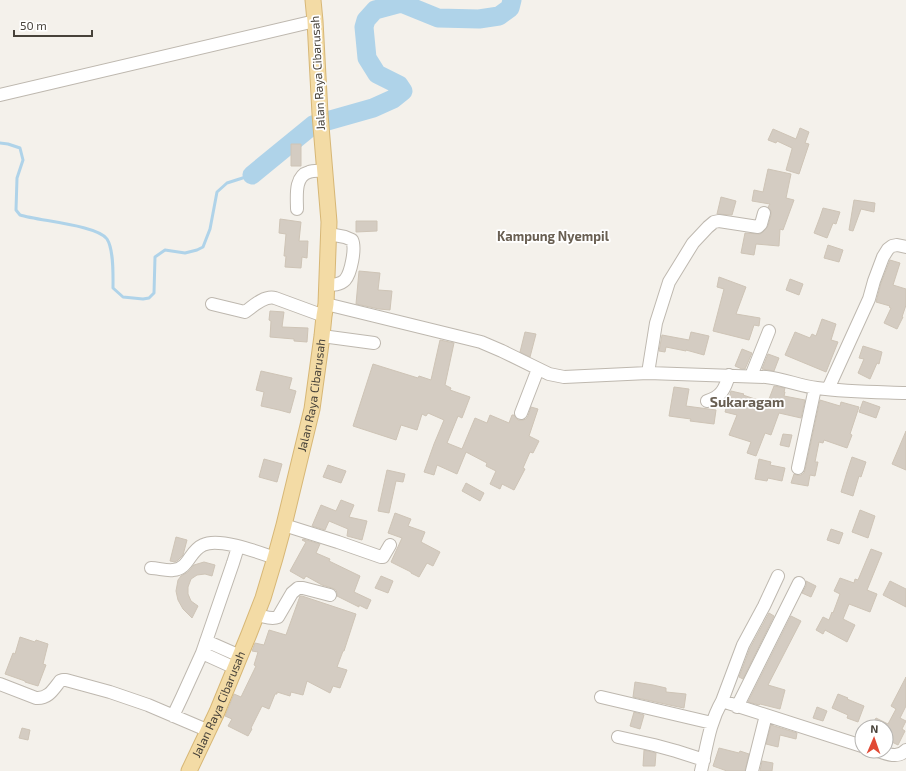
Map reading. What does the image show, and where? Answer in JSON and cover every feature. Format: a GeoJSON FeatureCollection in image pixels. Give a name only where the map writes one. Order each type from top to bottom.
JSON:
{"type":"FeatureCollection","features":[{"type":"Feature","properties":{"kind":"main road","name":"Jalan Raya Cibarusah"},"geometry":{"type":"LineString","coordinates":[[189,771],[238,662],[257,614],[284,525],[312,409],[325,310],[329,234],[313,0]]}},
{"type":"Feature","properties":{"kind":"street"},"geometry":{"type":"LineString","coordinates":[[0,95],[315,21]]}},
{"type":"Feature","properties":{"kind":"street"},"geometry":{"type":"LineString","coordinates":[[297,209],[298,185],[300,178],[307,172],[325,170]]}},
{"type":"Feature","properties":{"kind":"street"},"geometry":{"type":"LineString","coordinates":[[648,373],[656,323],[669,282],[694,243],[714,222],[719,221],[758,226],[761,224],[764,213]]}},
{"type":"Feature","properties":{"kind":"street"},"geometry":{"type":"LineString","coordinates":[[327,285],[338,284],[345,280],[353,258],[354,244],[352,240],[345,237],[329,234]]}},
{"type":"Feature","properties":{"kind":"street"},"geometry":{"type":"LineString","coordinates":[[828,389],[868,299],[883,256],[892,246],[898,245],[906,247]]}},
{"type":"Feature","properties":{"kind":"street"},"geometry":{"type":"LineString","coordinates":[[212,304],[244,312],[271,297],[325,310],[481,342],[549,374],[564,376],[648,373],[751,376],[776,378],[815,388],[880,393],[906,393]]}},
{"type":"Feature","properties":{"kind":"street"},"geometry":{"type":"LineString","coordinates":[[751,376],[769,331]]}},
{"type":"Feature","properties":{"kind":"street"},"geometry":{"type":"LineString","coordinates":[[322,336],[374,344]]}},
{"type":"Feature","properties":{"kind":"street"},"geometry":{"type":"LineString","coordinates":[[521,413],[538,369]]}},
{"type":"Feature","properties":{"kind":"street"},"geometry":{"type":"LineString","coordinates":[[707,401],[715,398],[721,392],[729,375]]}},
{"type":"Feature","properties":{"kind":"street"},"geometry":{"type":"LineString","coordinates":[[798,468],[815,388]]}},
{"type":"Feature","properties":{"kind":"street"},"geometry":{"type":"LineString","coordinates":[[284,525],[380,557],[383,557],[390,546]]}},
{"type":"Feature","properties":{"kind":"street"},"geometry":{"type":"LineString","coordinates":[[152,568],[173,570],[185,566],[196,550],[206,544],[224,543],[275,558]]}},
{"type":"Feature","properties":{"kind":"street"},"geometry":{"type":"LineString","coordinates":[[173,716],[202,654],[234,563],[238,546]]}},
{"type":"Feature","properties":{"kind":"street"},"geometry":{"type":"LineString","coordinates":[[618,737],[676,751],[702,766],[716,712],[722,701],[743,645],[778,576]]}},
{"type":"Feature","properties":{"kind":"street"},"geometry":{"type":"LineString","coordinates":[[737,707],[799,583]]}},
{"type":"Feature","properties":{"kind":"street"},"geometry":{"type":"LineString","coordinates":[[257,614],[271,618],[278,617],[292,593],[298,588],[330,595]]}},
{"type":"Feature","properties":{"kind":"street"},"geometry":{"type":"LineString","coordinates":[[206,641],[238,662]]}},
{"type":"Feature","properties":{"kind":"street"},"geometry":{"type":"LineString","coordinates":[[202,654],[238,662]]}},
{"type":"Feature","properties":{"kind":"street"},"geometry":{"type":"LineString","coordinates":[[0,684],[36,698],[40,698],[48,696],[60,681],[66,680],[148,705],[208,731]]}},
{"type":"Feature","properties":{"kind":"street"},"geometry":{"type":"LineString","coordinates":[[601,697],[712,723]]}},
{"type":"Feature","properties":{"kind":"street"},"geometry":{"type":"LineString","coordinates":[[722,701],[854,743]]}},
{"type":"Feature","properties":{"kind":"street"},"geometry":{"type":"LineString","coordinates":[[752,771],[766,715]]}},
{"type":"Feature","properties":{"kind":"street"},"geometry":{"type":"LineString","coordinates":[[894,755],[901,755],[906,750]]}},
{"type":"Feature","properties":{"kind":"building"},"geometry":{"type":"Polygon","coordinates":[[[800,128],[809,132],[805,143],[809,144],[799,174],[786,170],[792,148],[777,141],[776,143],[768,140],[773,129],[796,139],[800,128]]]}},
{"type":"Feature","properties":{"kind":"building"},"geometry":{"type":"Polygon","coordinates":[[[291,144],[301,144],[301,166],[291,166],[291,144]]]}},
{"type":"Feature","properties":{"kind":"building"},"geometry":{"type":"Polygon","coordinates":[[[768,169],[791,174],[786,198],[794,200],[783,230],[780,229],[779,246],[756,244],[754,255],[741,253],[745,233],[760,234],[768,226],[771,215],[771,211],[768,207],[770,204],[752,201],[754,190],[763,192],[768,169]]]}},
{"type":"Feature","properties":{"kind":"building"},"geometry":{"type":"Polygon","coordinates":[[[721,197],[736,201],[732,215],[717,214],[721,197]]]}},
{"type":"Feature","properties":{"kind":"building"},"geometry":{"type":"Polygon","coordinates":[[[854,200],[875,203],[874,212],[861,209],[853,231],[849,230],[854,200]]]}},
{"type":"Feature","properties":{"kind":"building"},"geometry":{"type":"Polygon","coordinates":[[[823,208],[840,212],[836,224],[833,223],[827,238],[814,233],[823,208]]]}},
{"type":"Feature","properties":{"kind":"building"},"geometry":{"type":"Polygon","coordinates":[[[280,219],[301,222],[299,241],[308,241],[307,258],[302,257],[301,268],[285,267],[286,256],[284,256],[286,234],[279,233],[280,219]]]}},
{"type":"Feature","properties":{"kind":"building"},"geometry":{"type":"Polygon","coordinates":[[[356,221],[377,221],[377,231],[356,232],[356,221]]]}},
{"type":"Feature","properties":{"kind":"building"},"geometry":{"type":"Polygon","coordinates":[[[828,245],[843,250],[839,262],[824,258],[828,245]]]}},
{"type":"Feature","properties":{"kind":"building"},"geometry":{"type":"Polygon","coordinates":[[[890,260],[900,263],[893,285],[906,289],[906,305],[903,317],[897,329],[884,323],[891,308],[889,307],[890,306],[876,302],[881,283],[890,260]]]}},
{"type":"Feature","properties":{"kind":"building"},"geometry":{"type":"Polygon","coordinates":[[[359,271],[380,273],[378,290],[392,291],[390,310],[356,304],[359,271]]]}},
{"type":"Feature","properties":{"kind":"building"},"geometry":{"type":"Polygon","coordinates":[[[719,277],[746,287],[736,314],[760,318],[759,326],[754,325],[749,340],[713,331],[724,289],[717,287],[719,277]]]}},
{"type":"Feature","properties":{"kind":"building"},"geometry":{"type":"Polygon","coordinates":[[[790,279],[803,284],[799,295],[786,290],[790,279]]]}},
{"type":"Feature","properties":{"kind":"building"},"geometry":{"type":"Polygon","coordinates":[[[270,311],[284,312],[282,327],[308,328],[307,342],[294,341],[294,339],[270,337],[270,311]]]}},
{"type":"Feature","properties":{"kind":"building"},"geometry":{"type":"Polygon","coordinates":[[[822,319],[836,324],[831,340],[838,342],[826,372],[785,355],[795,332],[810,338],[812,334],[816,336],[822,319]]]}},
{"type":"Feature","properties":{"kind":"building"},"geometry":{"type":"Polygon","coordinates":[[[525,332],[536,334],[530,357],[520,352],[525,332]]]}},
{"type":"Feature","properties":{"kind":"building"},"geometry":{"type":"Polygon","coordinates":[[[691,332],[709,336],[704,355],[666,347],[665,352],[659,351],[662,335],[689,340],[691,332]]]}},
{"type":"Feature","properties":{"kind":"building"},"geometry":{"type":"Polygon","coordinates":[[[440,340],[454,343],[445,385],[451,388],[450,390],[470,397],[462,418],[458,416],[447,443],[462,449],[475,418],[487,423],[490,415],[509,423],[512,415],[514,415],[518,420],[523,420],[528,416],[531,407],[538,409],[529,436],[539,441],[533,453],[530,452],[523,468],[525,469],[514,490],[502,484],[500,489],[490,484],[496,471],[486,466],[487,463],[466,452],[457,474],[437,465],[434,475],[424,472],[444,420],[428,413],[426,416],[422,414],[417,430],[401,425],[396,440],[353,426],[373,364],[418,378],[419,376],[431,380],[440,340]]]}},
{"type":"Feature","properties":{"kind":"building"},"geometry":{"type":"Polygon","coordinates":[[[863,346],[882,352],[879,364],[877,363],[870,379],[858,373],[864,359],[859,358],[863,346]]]}},
{"type":"Feature","properties":{"kind":"building"},"geometry":{"type":"Polygon","coordinates":[[[742,349],[752,353],[745,369],[735,366],[742,349]]]}},
{"type":"Feature","properties":{"kind":"building"},"geometry":{"type":"Polygon","coordinates":[[[768,354],[779,358],[774,371],[762,369],[768,354]]]}},
{"type":"Feature","properties":{"kind":"building"},"geometry":{"type":"Polygon","coordinates":[[[261,371],[292,378],[289,389],[296,391],[290,413],[261,406],[264,392],[256,390],[261,371]]]}},
{"type":"Feature","properties":{"kind":"building"},"geometry":{"type":"Polygon","coordinates":[[[774,386],[785,388],[784,396],[805,400],[801,418],[779,413],[771,435],[765,433],[756,456],[747,453],[751,442],[729,435],[737,415],[725,412],[731,391],[744,394],[743,395],[767,403],[774,386]]]}},
{"type":"Feature","properties":{"kind":"building"},"geometry":{"type":"Polygon","coordinates":[[[674,387],[689,389],[686,406],[716,410],[714,424],[690,421],[691,419],[669,416],[674,387]]]}},
{"type":"Feature","properties":{"kind":"building"},"geometry":{"type":"Polygon","coordinates":[[[820,400],[840,406],[841,402],[859,407],[850,434],[852,435],[847,448],[824,440],[823,443],[819,442],[815,462],[818,462],[815,476],[810,475],[808,486],[791,483],[794,474],[801,475],[804,473],[820,400]]]}},
{"type":"Feature","properties":{"kind":"building"},"geometry":{"type":"Polygon","coordinates":[[[863,401],[880,407],[876,418],[859,412],[863,401]]]}},
{"type":"Feature","properties":{"kind":"building"},"geometry":{"type":"Polygon","coordinates":[[[906,431],[906,470],[892,464],[906,431]]]}},
{"type":"Feature","properties":{"kind":"building"},"geometry":{"type":"Polygon","coordinates":[[[783,434],[792,435],[789,447],[780,445],[783,434]]]}},
{"type":"Feature","properties":{"kind":"building"},"geometry":{"type":"Polygon","coordinates":[[[852,457],[866,462],[861,477],[859,476],[853,496],[841,492],[852,457]]]}},
{"type":"Feature","properties":{"kind":"building"},"geometry":{"type":"Polygon","coordinates":[[[264,459],[282,464],[277,482],[259,477],[264,459]]]}},
{"type":"Feature","properties":{"kind":"building"},"geometry":{"type":"Polygon","coordinates":[[[759,459],[771,462],[770,465],[785,468],[782,481],[768,478],[767,481],[755,479],[759,459]]]}},
{"type":"Feature","properties":{"kind":"building"},"geometry":{"type":"Polygon","coordinates":[[[328,465],[346,471],[341,483],[323,477],[328,465]]]}},
{"type":"Feature","properties":{"kind":"building"},"geometry":{"type":"Polygon","coordinates":[[[387,470],[405,474],[403,482],[396,481],[389,513],[378,511],[387,470]]]}},
{"type":"Feature","properties":{"kind":"building"},"geometry":{"type":"Polygon","coordinates":[[[466,483],[484,493],[480,501],[462,491],[466,483]]]}},
{"type":"Feature","properties":{"kind":"building"},"geometry":{"type":"Polygon","coordinates":[[[341,500],[354,505],[349,517],[367,521],[362,540],[347,536],[348,529],[329,521],[325,530],[312,526],[321,505],[336,511],[341,500]]]}},
{"type":"Feature","properties":{"kind":"building"},"geometry":{"type":"Polygon","coordinates":[[[860,510],[875,516],[868,538],[852,532],[860,510]]]}},
{"type":"Feature","properties":{"kind":"building"},"geometry":{"type":"Polygon","coordinates":[[[395,513],[411,519],[408,526],[425,532],[421,542],[440,552],[433,566],[427,563],[419,577],[391,562],[402,538],[388,533],[395,513]]]}},
{"type":"Feature","properties":{"kind":"building"},"geometry":{"type":"Polygon","coordinates":[[[831,529],[843,533],[839,544],[827,540],[831,529]]]}},
{"type":"Feature","properties":{"kind":"building"},"geometry":{"type":"Polygon","coordinates":[[[176,537],[187,540],[183,555],[175,562],[170,561],[176,537]]]}},
{"type":"Feature","properties":{"kind":"building"},"geometry":{"type":"Polygon","coordinates":[[[302,540],[320,544],[316,553],[360,576],[354,592],[371,600],[367,609],[359,605],[359,607],[337,596],[336,590],[332,588],[322,585],[306,576],[304,579],[290,571],[306,542],[302,540]]]}},
{"type":"Feature","properties":{"kind":"building"},"geometry":{"type":"Polygon","coordinates":[[[871,549],[882,553],[867,590],[877,594],[870,612],[849,604],[843,619],[855,625],[847,642],[825,630],[823,634],[816,630],[823,617],[829,620],[832,612],[833,613],[840,594],[834,591],[840,578],[854,583],[855,579],[858,580],[871,549]]]}},
{"type":"Feature","properties":{"kind":"building"},"geometry":{"type":"Polygon","coordinates":[[[204,562],[215,565],[212,576],[205,574],[197,575],[191,579],[188,587],[188,594],[191,601],[198,606],[192,618],[183,609],[178,600],[176,591],[178,580],[194,565],[204,562]]]}},
{"type":"Feature","properties":{"kind":"building"},"geometry":{"type":"Polygon","coordinates":[[[381,576],[393,581],[388,593],[375,588],[381,576]]]}},
{"type":"Feature","properties":{"kind":"building"},"geometry":{"type":"Polygon","coordinates":[[[806,581],[816,586],[811,597],[802,593],[806,586],[806,581]]]}},
{"type":"Feature","properties":{"kind":"building"},"geometry":{"type":"Polygon","coordinates":[[[890,581],[906,589],[906,607],[883,595],[890,581]]]}},
{"type":"Feature","properties":{"kind":"building"},"geometry":{"type":"Polygon","coordinates":[[[300,596],[356,614],[337,667],[347,670],[340,688],[333,686],[330,693],[307,681],[303,695],[291,692],[290,696],[277,692],[269,709],[262,706],[248,736],[228,726],[232,719],[225,716],[234,694],[241,697],[256,666],[254,665],[258,652],[252,651],[255,643],[264,645],[269,630],[286,635],[300,596]]]}},
{"type":"Feature","properties":{"kind":"building"},"geometry":{"type":"Polygon","coordinates":[[[769,613],[774,616],[743,679],[739,677],[750,648],[769,613]]]}},
{"type":"Feature","properties":{"kind":"building"},"geometry":{"type":"Polygon","coordinates":[[[791,616],[801,621],[768,685],[785,690],[780,709],[748,702],[791,616]]]}},
{"type":"Feature","properties":{"kind":"building"},"geometry":{"type":"Polygon","coordinates":[[[20,637],[35,642],[36,640],[48,644],[43,664],[46,665],[38,686],[5,674],[13,653],[15,654],[20,637]]]}},
{"type":"Feature","properties":{"kind":"building"},"geometry":{"type":"Polygon","coordinates":[[[906,677],[906,706],[900,718],[906,721],[902,729],[905,731],[898,745],[894,743],[894,719],[891,719],[896,709],[891,706],[906,677]]]}},
{"type":"Feature","properties":{"kind":"building"},"geometry":{"type":"Polygon","coordinates":[[[635,682],[666,688],[666,692],[686,694],[684,708],[633,697],[635,682]]]}},
{"type":"Feature","properties":{"kind":"building"},"geometry":{"type":"Polygon","coordinates":[[[838,694],[864,706],[859,719],[854,719],[854,721],[847,718],[848,715],[832,708],[838,694]]]}},
{"type":"Feature","properties":{"kind":"building"},"geometry":{"type":"Polygon","coordinates":[[[817,707],[827,711],[823,721],[813,718],[817,707]]]}},
{"type":"Feature","properties":{"kind":"building"},"geometry":{"type":"Polygon","coordinates":[[[634,712],[644,715],[640,729],[630,726],[634,712]]]}},
{"type":"Feature","properties":{"kind":"building"},"geometry":{"type":"Polygon","coordinates":[[[771,725],[797,733],[796,739],[780,735],[778,747],[766,744],[771,725]]]}},
{"type":"Feature","properties":{"kind":"building"},"geometry":{"type":"Polygon","coordinates":[[[22,728],[30,730],[28,740],[19,738],[22,728]]]}},
{"type":"Feature","properties":{"kind":"building"},"geometry":{"type":"Polygon","coordinates":[[[719,748],[749,754],[745,771],[727,771],[713,766],[719,748]]]}},
{"type":"Feature","properties":{"kind":"building"},"geometry":{"type":"Polygon","coordinates":[[[644,750],[656,753],[655,766],[643,766],[644,750]]]}},
{"type":"Feature","properties":{"kind":"building"},"geometry":{"type":"Polygon","coordinates":[[[762,761],[773,763],[772,771],[760,771],[762,761]]]}},
{"type":"Feature","properties":{"kind":"waterway"},"geometry":{"type":"LineString","coordinates":[[252,175],[313,125],[373,108],[393,99],[403,91],[399,85],[377,74],[367,58],[364,27],[366,20],[375,10],[401,3],[438,18],[479,19],[499,16],[510,8],[512,0]]}},
{"type":"Feature","properties":{"kind":"waterway"},"geometry":{"type":"LineString","coordinates":[[0,143],[20,148],[23,160],[17,178],[16,210],[20,215],[80,227],[101,234],[107,239],[111,249],[113,263],[113,288],[123,297],[143,299],[149,298],[154,293],[155,257],[165,250],[185,253],[203,247],[210,229],[217,192],[227,183],[252,175]]}},
{"type":"Feature","properties":{"kind":"district","name":"Kampung Nyempil"},"geometry":{"type":"Point","coordinates":[553,236]}},
{"type":"Feature","properties":{"kind":"district","name":"Sukaragam"},"geometry":{"type":"Point","coordinates":[747,402]}}]}
